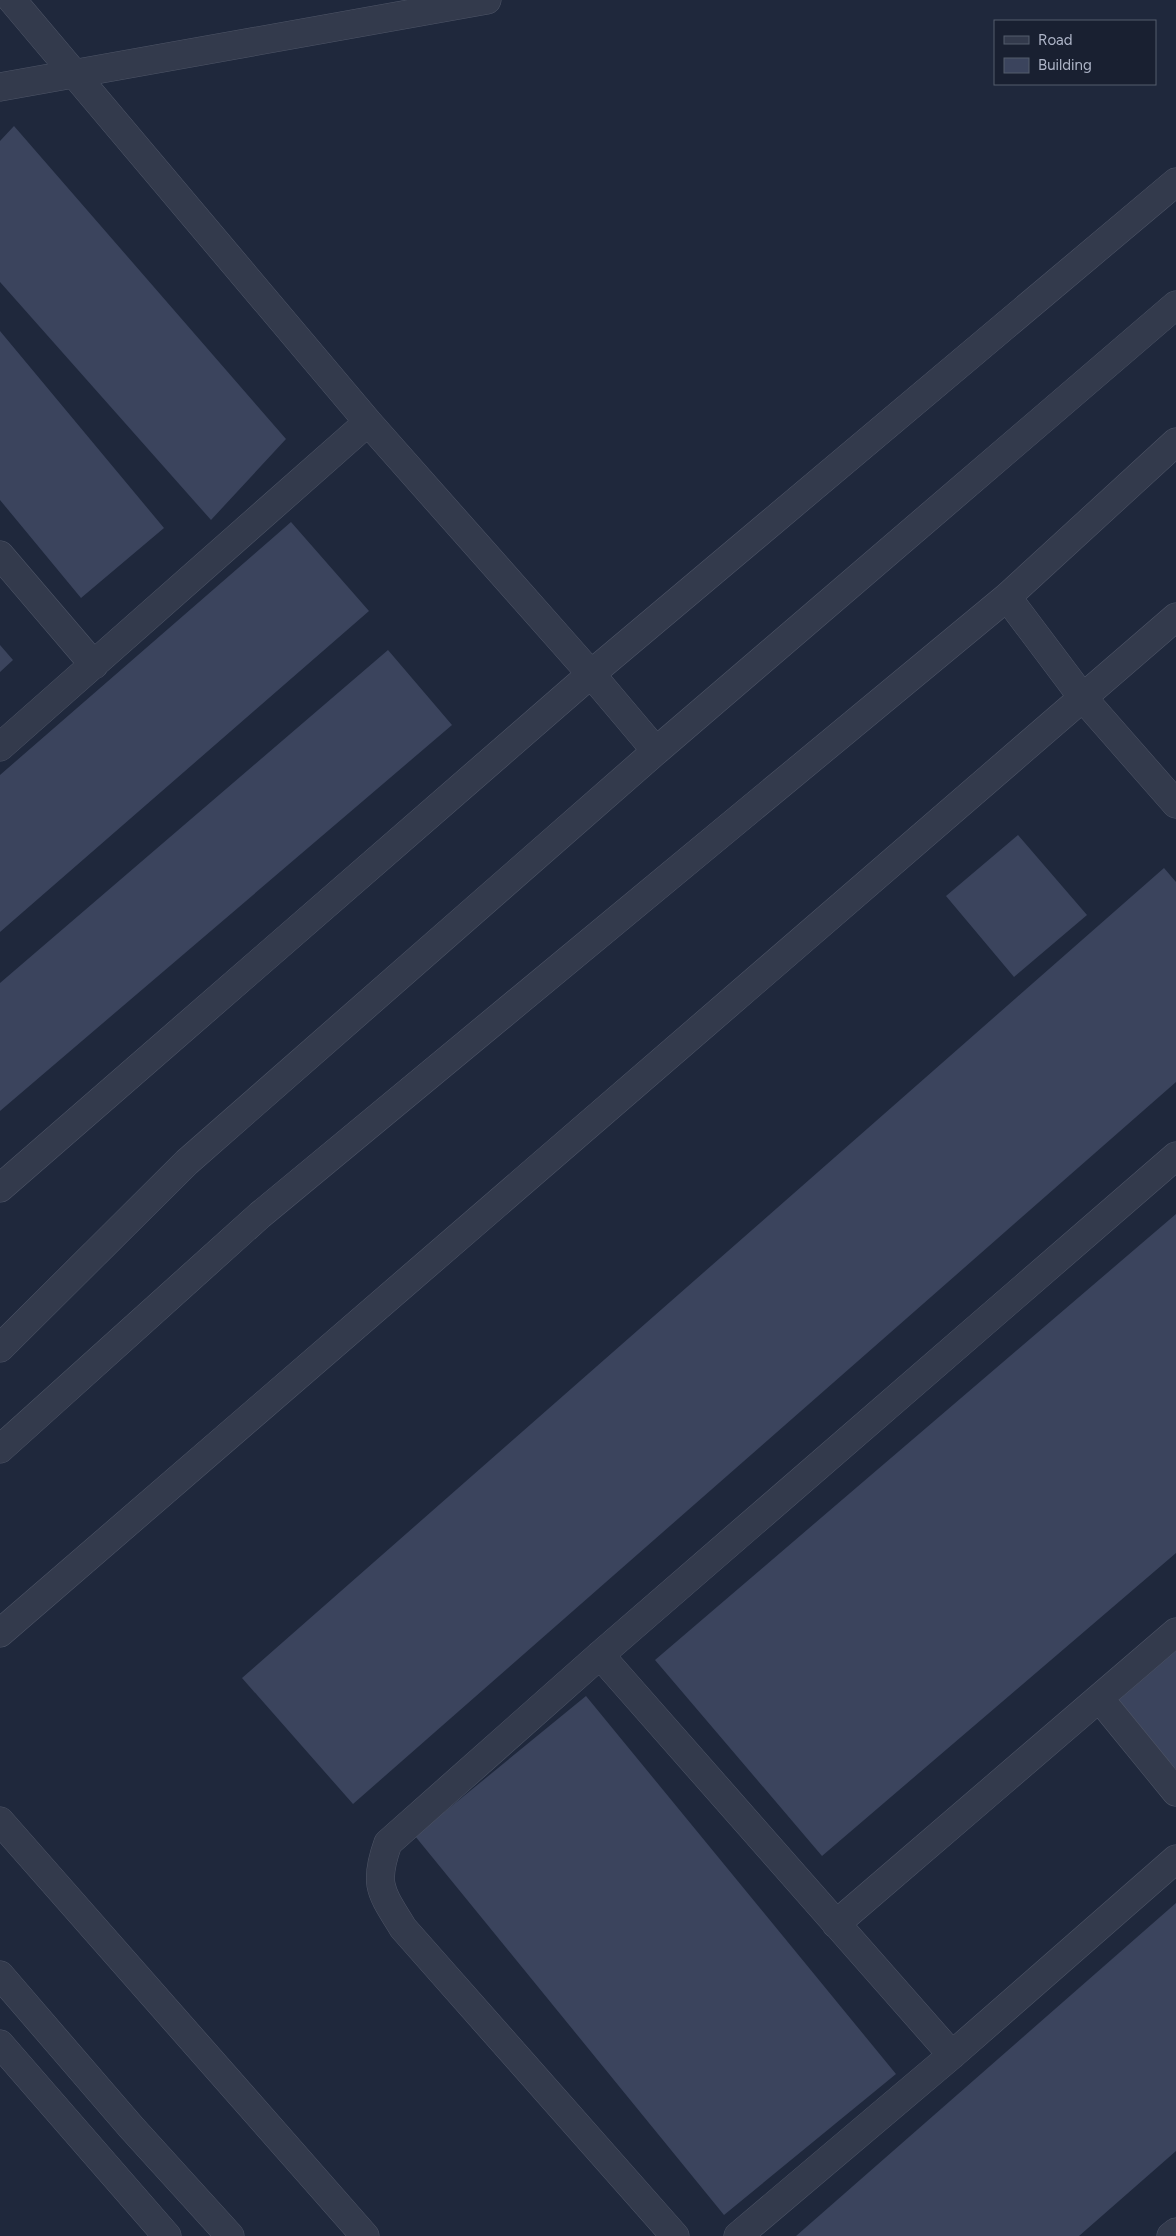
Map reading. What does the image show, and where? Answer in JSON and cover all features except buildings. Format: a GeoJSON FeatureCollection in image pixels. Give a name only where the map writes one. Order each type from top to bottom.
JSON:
{"type":"FeatureCollection","features":[{"type":"Feature","properties":{"kind":"street"},"geometry":{"type":"LineString","coordinates":[[12,0],[368,422],[591,674],[656,751]]}},
{"type":"Feature","properties":{"kind":"street"},"geometry":{"type":"LineString","coordinates":[[0,86],[487,0]]}},
{"type":"Feature","properties":{"kind":"street"},"geometry":{"type":"LineString","coordinates":[[0,1188],[591,674],[1176,182]]}},
{"type":"Feature","properties":{"kind":"street"},"geometry":{"type":"LineString","coordinates":[[0,1348],[187,1162],[656,751],[1176,306]]}},
{"type":"Feature","properties":{"kind":"street"},"geometry":{"type":"LineString","coordinates":[[0,747],[368,422]]}},
{"type":"Feature","properties":{"kind":"street"},"geometry":{"type":"LineString","coordinates":[[0,1449],[260,1216],[1007,597],[1176,442]]}},
{"type":"Feature","properties":{"kind":"street"},"geometry":{"type":"LineString","coordinates":[[0,555],[94,665]]}},
{"type":"Feature","properties":{"kind":"street"},"geometry":{"type":"LineString","coordinates":[[1007,597],[1083,698],[1176,804]]}},
{"type":"Feature","properties":{"kind":"street"},"geometry":{"type":"LineString","coordinates":[[0,1633],[1176,617]]}},
{"type":"Feature","properties":{"kind":"street"},"geometry":{"type":"LineString","coordinates":[[675,2236],[402,1928],[382,1894],[378,1868],[388,1843],[600,1655],[1176,1156]]}},
{"type":"Feature","properties":{"kind":"street"},"geometry":{"type":"LineString","coordinates":[[836,1924],[1176,1632]]}},
{"type":"Feature","properties":{"kind":"street"},"geometry":{"type":"LineString","coordinates":[[600,1655],[952,2055]]}},
{"type":"Feature","properties":{"kind":"street"},"geometry":{"type":"LineString","coordinates":[[1100,1699],[1176,1792]]}},
{"type":"Feature","properties":{"kind":"street"},"geometry":{"type":"LineString","coordinates":[[0,1821],[365,2236]]}},
{"type":"Feature","properties":{"kind":"street"},"geometry":{"type":"LineString","coordinates":[[738,2236],[952,2055],[1176,1859]]}},
{"type":"Feature","properties":{"kind":"street"},"geometry":{"type":"LineString","coordinates":[[0,1975],[131,2128],[230,2236]]}},
{"type":"Feature","properties":{"kind":"street"},"geometry":{"type":"LineString","coordinates":[[0,2044],[167,2236]]}},
{"type":"Feature","properties":{"kind":"street"},"geometry":{"type":"LineString","coordinates":[[1171,2236],[1176,2232]]}}]}
